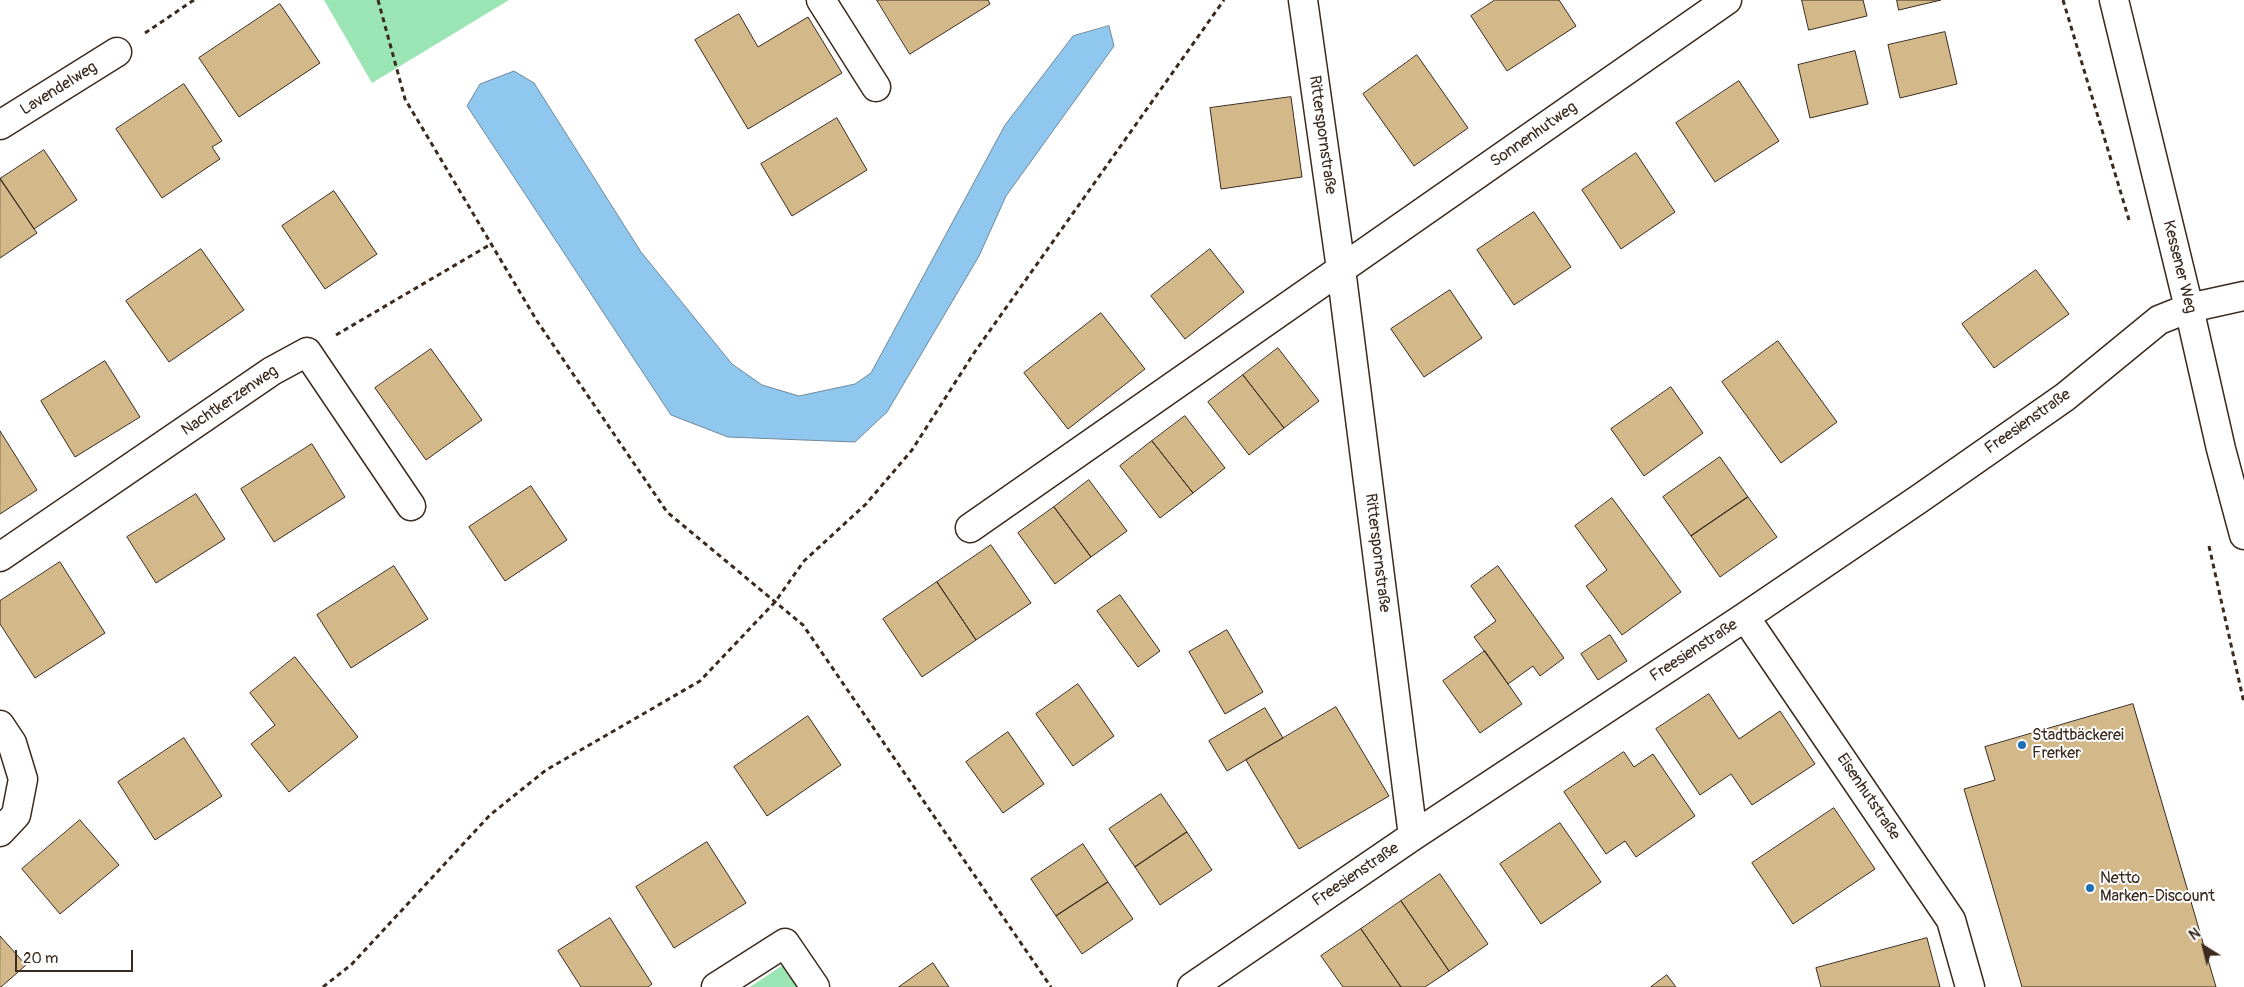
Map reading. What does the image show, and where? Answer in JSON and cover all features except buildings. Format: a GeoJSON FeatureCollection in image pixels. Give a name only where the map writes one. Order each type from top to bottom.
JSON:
{"type":"FeatureCollection","features":[{"type":"Feature","properties":{"kind":"street"},"geometry":{"type":"LineString","coordinates":[[821,0],[876,87]]}},
{"type":"Feature","properties":{"kind":"street","name":"Ritterspornstraße"},"geometry":{"type":"LineString","coordinates":[[1303,0],[1340,269],[1413,836]]}},
{"type":"Feature","properties":{"kind":"street","name":"Sonnenhutweg"},"geometry":{"type":"LineString","coordinates":[[1340,269],[1727,0]]}},
{"type":"Feature","properties":{"kind":"street","name":"Kessener Weg"},"geometry":{"type":"LineString","coordinates":[[2114,0],[2189,308],[2221,449],[2244,535]]}},
{"type":"Feature","properties":{"kind":"street","name":"Lavendelweg"},"geometry":{"type":"LineString","coordinates":[[0,125],[117,52]]}},
{"type":"Feature","properties":{"kind":"street"},"geometry":{"type":"LineString","coordinates":[[970,528],[1340,269]]}},
{"type":"Feature","properties":{"kind":"street","name":"Freesienstraße"},"geometry":{"type":"LineString","coordinates":[[1192,987],[1413,836],[1745,617],[2065,397],[2159,320],[2189,308],[2244,296]]}},
{"type":"Feature","properties":{"kind":"street"},"geometry":{"type":"LineString","coordinates":[[307,352],[411,506]]}},
{"type":"Feature","properties":{"kind":"street","name":"Nachtkerzenweg"},"geometry":{"type":"LineString","coordinates":[[0,558],[272,371],[307,352]]}},
{"type":"Feature","properties":{"kind":"street","name":"Eisenhutstraße"},"geometry":{"type":"LineString","coordinates":[[1745,617],[1951,920],[1970,987]]}},
{"type":"Feature","properties":{"kind":"street"},"geometry":{"type":"LineString","coordinates":[[0,724],[12,743],[23,779],[16,814],[0,832]]}},
{"type":"Feature","properties":{"kind":"street"},"geometry":{"type":"LineString","coordinates":[[716,987],[785,943],[815,987]]}},
{"type":"Feature","properties":{"kind":"path"},"geometry":{"type":"LineString","coordinates":[[117,52],[194,0]]}},
{"type":"Feature","properties":{"kind":"path"},"geometry":{"type":"LineString","coordinates":[[378,0],[405,99],[537,321],[667,512],[803,625],[1051,987]]}},
{"type":"Feature","properties":{"kind":"path"},"geometry":{"type":"LineString","coordinates":[[322,987],[352,964],[490,815],[546,770],[700,681],[775,602],[804,562],[866,504],[912,450],[974,353],[1224,0]]}},
{"type":"Feature","properties":{"kind":"path"},"geometry":{"type":"LineString","coordinates":[[2064,0],[2131,226]]}},
{"type":"Feature","properties":{"kind":"path"},"geometry":{"type":"LineString","coordinates":[[307,352],[491,244]]}},
{"type":"Feature","properties":{"kind":"green space"},"geometry":{"type":"Polygon","coordinates":[[[324,0],[509,0],[372,83],[324,0]]]}},
{"type":"Feature","properties":{"kind":"green space"},"geometry":{"type":"Polygon","coordinates":[[[786,963],[803,987],[750,987],[786,963]]]}},
{"type":"Feature","properties":{"kind":"water"},"geometry":{"type":"Polygon","coordinates":[[[1109,26],[1114,46],[1006,196],[979,256],[887,412],[855,442],[728,437],[671,415],[467,106],[480,84],[514,71],[534,83],[641,252],[732,364],[762,385],[799,396],[855,384],[871,373],[1005,125],[1073,36],[1109,26]]]}},
{"type":"Feature","properties":{"kind":"place","name":"Stadtbäckerei Frerker"},"geometry":{"type":"Point","coordinates":[2022,745]}},
{"type":"Feature","properties":{"kind":"place","name":"Netto Marken-Discount"},"geometry":{"type":"Point","coordinates":[2090,888]}}]}
